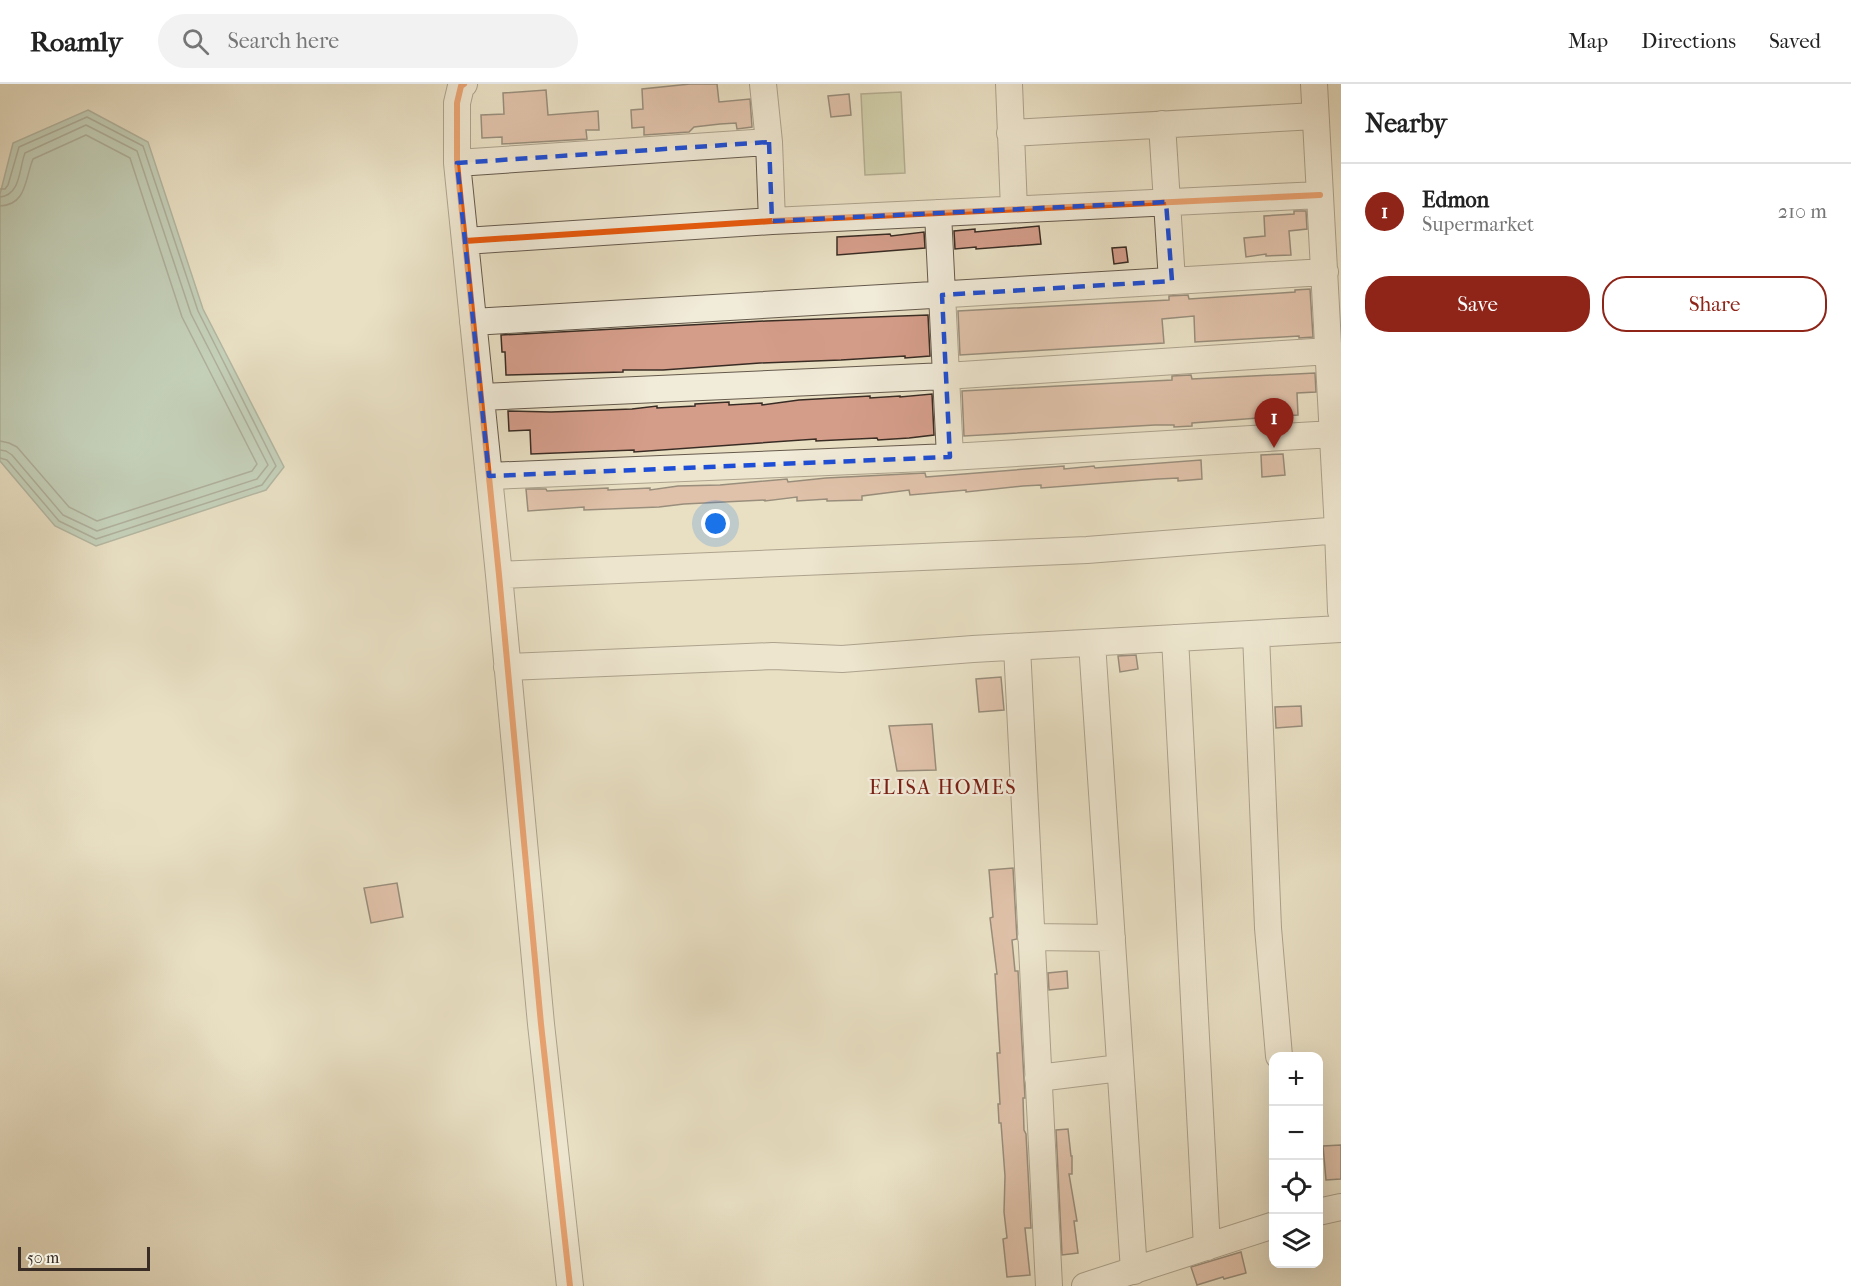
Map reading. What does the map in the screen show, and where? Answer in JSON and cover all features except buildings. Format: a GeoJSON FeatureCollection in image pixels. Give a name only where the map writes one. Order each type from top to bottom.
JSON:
{"type":"FeatureCollection","features":[{"type":"Feature","properties":{"kind":"street"},"geometry":{"type":"LineString","coordinates":[[763,84],[769,142],[772,221]]}},
{"type":"Feature","properties":{"kind":"street"},"geometry":{"type":"LineString","coordinates":[[1008,84],[1014,209]]}},
{"type":"Feature","properties":{"kind":"street"},"geometry":{"type":"LineString","coordinates":[[1314,84],[1340,530],[1341,611]]}},
{"type":"Feature","properties":{"kind":"street"},"geometry":{"type":"LineString","coordinates":[[462,85],[457,103],[457,163],[541,1024],[570,1286]]}},
{"type":"Feature","properties":{"kind":"street"},"geometry":{"type":"LineString","coordinates":[[1010,133],[1315,116]]}},
{"type":"Feature","properties":{"kind":"street"},"geometry":{"type":"LineString","coordinates":[[1162,124],[1172,281]]}},
{"type":"Feature","properties":{"kind":"street"},"geometry":{"type":"LineString","coordinates":[[457,163],[769,142]]}},
{"type":"Feature","properties":{"kind":"street"},"geometry":{"type":"LineString","coordinates":[[465,241],[772,221],[1320,195]]}},
{"type":"Feature","properties":{"kind":"street"},"geometry":{"type":"LineString","coordinates":[[938,213],[950,457]]}},
{"type":"Feature","properties":{"kind":"street"},"geometry":{"type":"LineString","coordinates":[[473,322],[1325,272]]}},
{"type":"Feature","properties":{"kind":"street"},"geometry":{"type":"LineString","coordinates":[[481,397],[946,376],[1329,351]]}},
{"type":"Feature","properties":{"kind":"street"},"geometry":{"type":"LineString","coordinates":[[489,476],[950,457],[1333,434]]}},
{"type":"Feature","properties":{"kind":"street"},"geometry":{"type":"LineString","coordinates":[[499,575],[1087,550],[1340,530]]}},
{"type":"Feature","properties":{"kind":"street"},"geometry":{"type":"LineString","coordinates":[[507,667],[773,656],[842,659],[1341,629]]}},
{"type":"Feature","properties":{"kind":"street"},"geometry":{"type":"LineString","coordinates":[[1256,634],[1268,928],[1279,1052]]}},
{"type":"Feature","properties":{"kind":"street"},"geometry":{"type":"LineString","coordinates":[[1175,638],[1207,1247]]}},
{"type":"Feature","properties":{"kind":"street"},"geometry":{"type":"LineString","coordinates":[[1092,643],[1134,1271]]}},
{"type":"Feature","properties":{"kind":"street"},"geometry":{"type":"LineString","coordinates":[[1017,647],[1049,1286]]}},
{"type":"Feature","properties":{"kind":"street"},"geometry":{"type":"LineString","coordinates":[[1031,937],[1112,938]]}},
{"type":"Feature","properties":{"kind":"street"},"geometry":{"type":"LineString","coordinates":[[1038,1078],[1120,1068]]}},
{"type":"Feature","properties":{"kind":"street"},"geometry":{"type":"LineString","coordinates":[[1323,1211],[1341,1207]]}},
{"type":"Feature","properties":{"kind":"street"},"geometry":{"type":"LineString","coordinates":[[1085,1286],[1269,1227]]}},
{"type":"Feature","properties":{"kind":"highlighted area"},"geometry":{"type":"Polygon","coordinates":[[[769,142],[772,221],[1166,202],[1172,281],[942,295],[950,457],[489,476],[457,163],[769,142]]]}},
{"type":"Feature","properties":{"kind":"shaded area"},"geometry":{"type":"Polygon","coordinates":[[[901,92],[905,173],[865,175],[861,94],[901,92]]]}},
{"type":"Feature","properties":{"kind":"water"},"geometry":{"type":"Polygon","coordinates":[[[88,110],[148,142],[203,309],[284,467],[266,490],[96,546],[55,526],[0,461],[0,194],[13,143],[88,110]]]}},
{"type":"Feature","properties":{"kind":"cycle path"},"geometry":{"type":"LineString","coordinates":[[464,84],[461,86],[457,103],[457,163],[541,1024],[570,1286]]}},
{"type":"Feature","properties":{"kind":"cycle path"},"geometry":{"type":"LineString","coordinates":[[465,241],[772,221],[1320,195]]}},
{"type":"Feature","properties":{"kind":"place","name":"Edmon"},"geometry":{"type":"Point","coordinates":[1274,448]}},
{"type":"Feature","properties":{"kind":"district","name":"ELISA HOMES"},"geometry":{"type":"Point","coordinates":[943,787]}}]}
